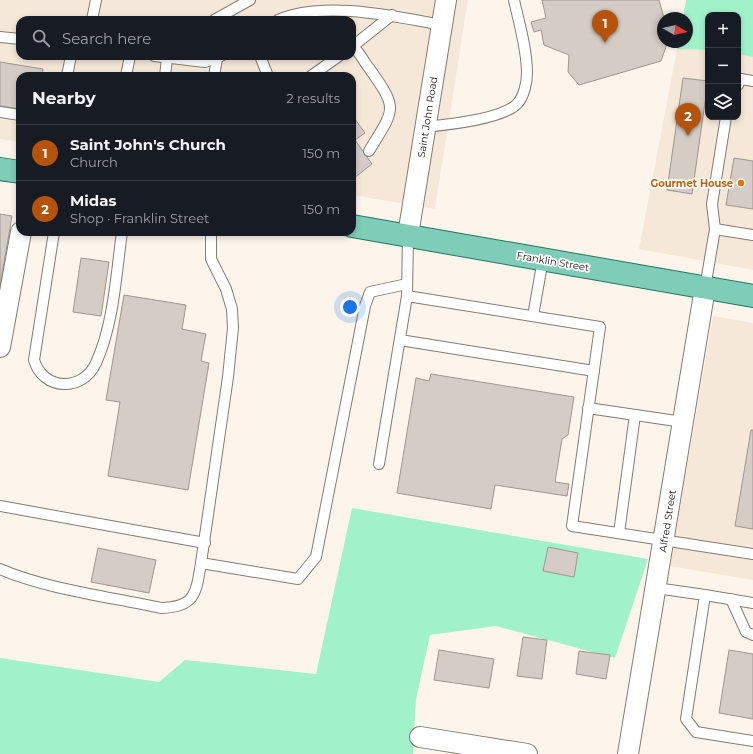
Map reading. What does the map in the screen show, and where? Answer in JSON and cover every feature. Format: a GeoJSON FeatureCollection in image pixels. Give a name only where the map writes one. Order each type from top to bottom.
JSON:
{"type":"FeatureCollection","features":[{"type":"Feature","properties":{"kind":"main road"},"geometry":{"type":"LineString","coordinates":[[0,169],[16,171]]}},
{"type":"Feature","properties":{"kind":"main road","name":"Franklin Street"},"geometry":{"type":"LineString","coordinates":[[356,227],[753,296]]}},
{"type":"Feature","properties":{"kind":"street","name":"Saint John Road"},"geometry":{"type":"LineString","coordinates":[[408,235],[446,0]]}},
{"type":"Feature","properties":{"kind":"street"},"geometry":{"type":"LineString","coordinates":[[0,347],[20,236]]}},
{"type":"Feature","properties":{"kind":"street","name":"Alfred Street"},"geometry":{"type":"LineString","coordinates":[[628,754],[705,288]]}},
{"type":"Feature","properties":{"kind":"street"},"geometry":{"type":"LineString","coordinates":[[420,736],[527,754]]}},
{"type":"Feature","properties":{"kind":"lane"},"geometry":{"type":"LineString","coordinates":[[93,16],[96,0]]}},
{"type":"Feature","properties":{"kind":"lane"},"geometry":{"type":"LineString","coordinates":[[221,16],[250,0]]}},
{"type":"Feature","properties":{"kind":"lane"},"geometry":{"type":"LineString","coordinates":[[425,127],[450,125],[501,113],[517,104],[524,91],[527,73],[514,0]]}},
{"type":"Feature","properties":{"kind":"lane"},"geometry":{"type":"LineString","coordinates":[[285,16],[306,8],[349,8],[442,25]]}},
{"type":"Feature","properties":{"kind":"lane"},"geometry":{"type":"LineString","coordinates":[[356,44],[392,15]]}},
{"type":"Feature","properties":{"kind":"lane"},"geometry":{"type":"LineString","coordinates":[[0,37],[16,39]]}},
{"type":"Feature","properties":{"kind":"lane"},"geometry":{"type":"LineString","coordinates":[[356,52],[388,94],[390,104],[390,113],[387,122],[369,151]]}},
{"type":"Feature","properties":{"kind":"lane"},"geometry":{"type":"LineString","coordinates":[[68,72],[69,60]]}},
{"type":"Feature","properties":{"kind":"lane"},"geometry":{"type":"LineString","coordinates":[[127,72],[129,60]]}},
{"type":"Feature","properties":{"kind":"lane"},"geometry":{"type":"LineString","coordinates":[[166,72],[168,60]]}},
{"type":"Feature","properties":{"kind":"lane"},"geometry":{"type":"LineString","coordinates":[[186,60],[205,62],[211,60]]}},
{"type":"Feature","properties":{"kind":"lane"},"geometry":{"type":"LineString","coordinates":[[215,72],[218,60]]}},
{"type":"Feature","properties":{"kind":"lane"},"geometry":{"type":"LineString","coordinates":[[262,60],[266,72]]}},
{"type":"Feature","properties":{"kind":"lane"},"geometry":{"type":"LineString","coordinates":[[317,72],[333,60]]}},
{"type":"Feature","properties":{"kind":"lane"},"geometry":{"type":"LineString","coordinates":[[738,84],[741,79],[753,81]]}},
{"type":"Feature","properties":{"kind":"lane"},"geometry":{"type":"LineString","coordinates":[[0,112],[16,114]]}},
{"type":"Feature","properties":{"kind":"lane"},"geometry":{"type":"LineString","coordinates":[[705,288],[715,229],[712,204],[726,120]]}},
{"type":"Feature","properties":{"kind":"lane"},"geometry":{"type":"LineString","coordinates":[[715,229],[753,235]]}},
{"type":"Feature","properties":{"kind":"lane"},"geometry":{"type":"LineString","coordinates":[[379,464],[407,296],[408,235]]}},
{"type":"Feature","properties":{"kind":"lane"},"geometry":{"type":"LineString","coordinates":[[53,236],[34,360],[37,370],[42,377],[51,382],[62,384],[74,383],[83,379],[89,374],[97,359],[112,305],[121,236]]}},
{"type":"Feature","properties":{"kind":"lane"},"geometry":{"type":"LineString","coordinates":[[0,569],[44,583],[160,608],[174,607],[185,604],[193,598],[198,587],[233,328],[232,309],[226,290],[211,259],[211,236]]}},
{"type":"Feature","properties":{"kind":"lane"},"geometry":{"type":"LineString","coordinates":[[533,316],[543,259]]}},
{"type":"Feature","properties":{"kind":"lane"},"geometry":{"type":"LineString","coordinates":[[201,563],[298,579],[316,557],[365,306],[370,292],[407,284]]}},
{"type":"Feature","properties":{"kind":"lane"},"geometry":{"type":"LineString","coordinates":[[407,296],[600,328],[572,526],[664,539],[753,554]]}},
{"type":"Feature","properties":{"kind":"lane"},"geometry":{"type":"LineString","coordinates":[[400,340],[594,371]]}},
{"type":"Feature","properties":{"kind":"lane"},"geometry":{"type":"LineString","coordinates":[[588,408],[683,422]]}},
{"type":"Feature","properties":{"kind":"lane"},"geometry":{"type":"LineString","coordinates":[[619,533],[635,415]]}},
{"type":"Feature","properties":{"kind":"lane"},"geometry":{"type":"LineString","coordinates":[[0,506],[204,542]]}},
{"type":"Feature","properties":{"kind":"lane"},"geometry":{"type":"LineString","coordinates":[[656,588],[753,603]]}},
{"type":"Feature","properties":{"kind":"lane"},"geometry":{"type":"LineString","coordinates":[[705,595],[686,719],[696,732],[753,741]]}},
{"type":"Feature","properties":{"kind":"lane"},"geometry":{"type":"LineString","coordinates":[[731,599],[746,632],[753,635]]}},
{"type":"Feature","properties":{"kind":"shaded area"},"geometry":{"type":"Polygon","coordinates":[[[0,0],[468,0],[435,209],[356,196],[356,72],[16,72],[16,141],[0,139],[0,0]]]}},
{"type":"Feature","properties":{"kind":"shaded area"},"geometry":{"type":"Polygon","coordinates":[[[677,49],[705,50],[705,120],[741,120],[741,55],[753,57],[753,270],[639,249],[677,49]]]}},
{"type":"Feature","properties":{"kind":"shaded area"},"geometry":{"type":"Polygon","coordinates":[[[713,316],[753,323],[753,580],[670,566],[713,316]]]}},
{"type":"Feature","properties":{"kind":"green space"},"geometry":{"type":"Polygon","coordinates":[[[686,0],[753,0],[753,57],[741,55],[741,12],[705,12],[705,50],[677,49],[693,48],[693,12],[684,12],[686,0]]]}},
{"type":"Feature","properties":{"kind":"green space"},"geometry":{"type":"Polygon","coordinates":[[[352,508],[648,559],[615,658],[496,626],[430,635],[416,699],[413,754],[0,754],[0,658],[159,682],[185,660],[316,674],[352,508]]]}},
{"type":"Feature","properties":{"kind":"building"},"geometry":{"type":"Polygon","coordinates":[[[542,0],[659,0],[662,12],[657,12],[657,48],[666,48],[661,61],[579,85],[568,72],[569,55],[544,45],[541,30],[534,32],[531,22],[546,18],[542,0]]]}},
{"type":"Feature","properties":{"kind":"building"},"geometry":{"type":"Polygon","coordinates":[[[0,62],[43,69],[43,72],[16,72],[16,108],[0,106],[0,62]]]}},
{"type":"Feature","properties":{"kind":"building"},"geometry":{"type":"Polygon","coordinates":[[[683,78],[705,81],[705,102],[692,194],[667,190],[683,78]]]}},
{"type":"Feature","properties":{"kind":"building"},"geometry":{"type":"Polygon","coordinates":[[[356,121],[365,133],[356,139],[356,121]]]}},
{"type":"Feature","properties":{"kind":"building"},"geometry":{"type":"Polygon","coordinates":[[[356,141],[372,164],[356,176],[356,141]]]}},
{"type":"Feature","properties":{"kind":"building","name":"Gourmet House"},"geometry":{"type":"Polygon","coordinates":[[[734,158],[753,161],[753,209],[726,205],[734,158]]]}},
{"type":"Feature","properties":{"kind":"building"},"geometry":{"type":"Polygon","coordinates":[[[0,214],[12,216],[0,286],[0,214]]]}},
{"type":"Feature","properties":{"kind":"building"},"geometry":{"type":"Polygon","coordinates":[[[81,258],[109,262],[101,316],[73,312],[81,258]]]}},
{"type":"Feature","properties":{"kind":"building"},"geometry":{"type":"Polygon","coordinates":[[[124,295],[186,305],[182,329],[206,334],[201,361],[209,363],[188,490],[108,476],[120,402],[106,400],[124,295]]]}},
{"type":"Feature","properties":{"kind":"building"},"geometry":{"type":"Polygon","coordinates":[[[431,374],[574,397],[568,435],[562,439],[555,482],[569,484],[567,496],[495,485],[491,509],[397,493],[416,378],[429,381],[431,374]]]}},
{"type":"Feature","properties":{"kind":"building"},"geometry":{"type":"Polygon","coordinates":[[[751,430],[753,430],[753,529],[735,526],[751,430]]]}},
{"type":"Feature","properties":{"kind":"building"},"geometry":{"type":"Polygon","coordinates":[[[548,547],[578,553],[574,577],[543,571],[548,547]]]}},
{"type":"Feature","properties":{"kind":"building"},"geometry":{"type":"Polygon","coordinates":[[[98,548],[156,560],[149,593],[91,582],[98,548]]]}},
{"type":"Feature","properties":{"kind":"building"},"geometry":{"type":"Polygon","coordinates":[[[523,637],[547,640],[542,679],[517,676],[523,637]]]}},
{"type":"Feature","properties":{"kind":"building"},"geometry":{"type":"Polygon","coordinates":[[[439,650],[494,659],[489,688],[434,680],[439,650]]]}},
{"type":"Feature","properties":{"kind":"building"},"geometry":{"type":"Polygon","coordinates":[[[729,650],[753,654],[753,719],[719,713],[729,650]]]}},
{"type":"Feature","properties":{"kind":"building"},"geometry":{"type":"Polygon","coordinates":[[[579,651],[610,655],[606,679],[576,674],[579,651]]]}},
{"type":"Feature","properties":{"kind":"place","name":"Saint John's Church"},"geometry":{"type":"Point","coordinates":[605,43]}},
{"type":"Feature","properties":{"kind":"place","name":"Midas"},"geometry":{"type":"Point","coordinates":[688,136]}},
{"type":"Feature","properties":{"kind":"place","name":"Gourmet House"},"geometry":{"type":"Point","coordinates":[741,183]}}]}
